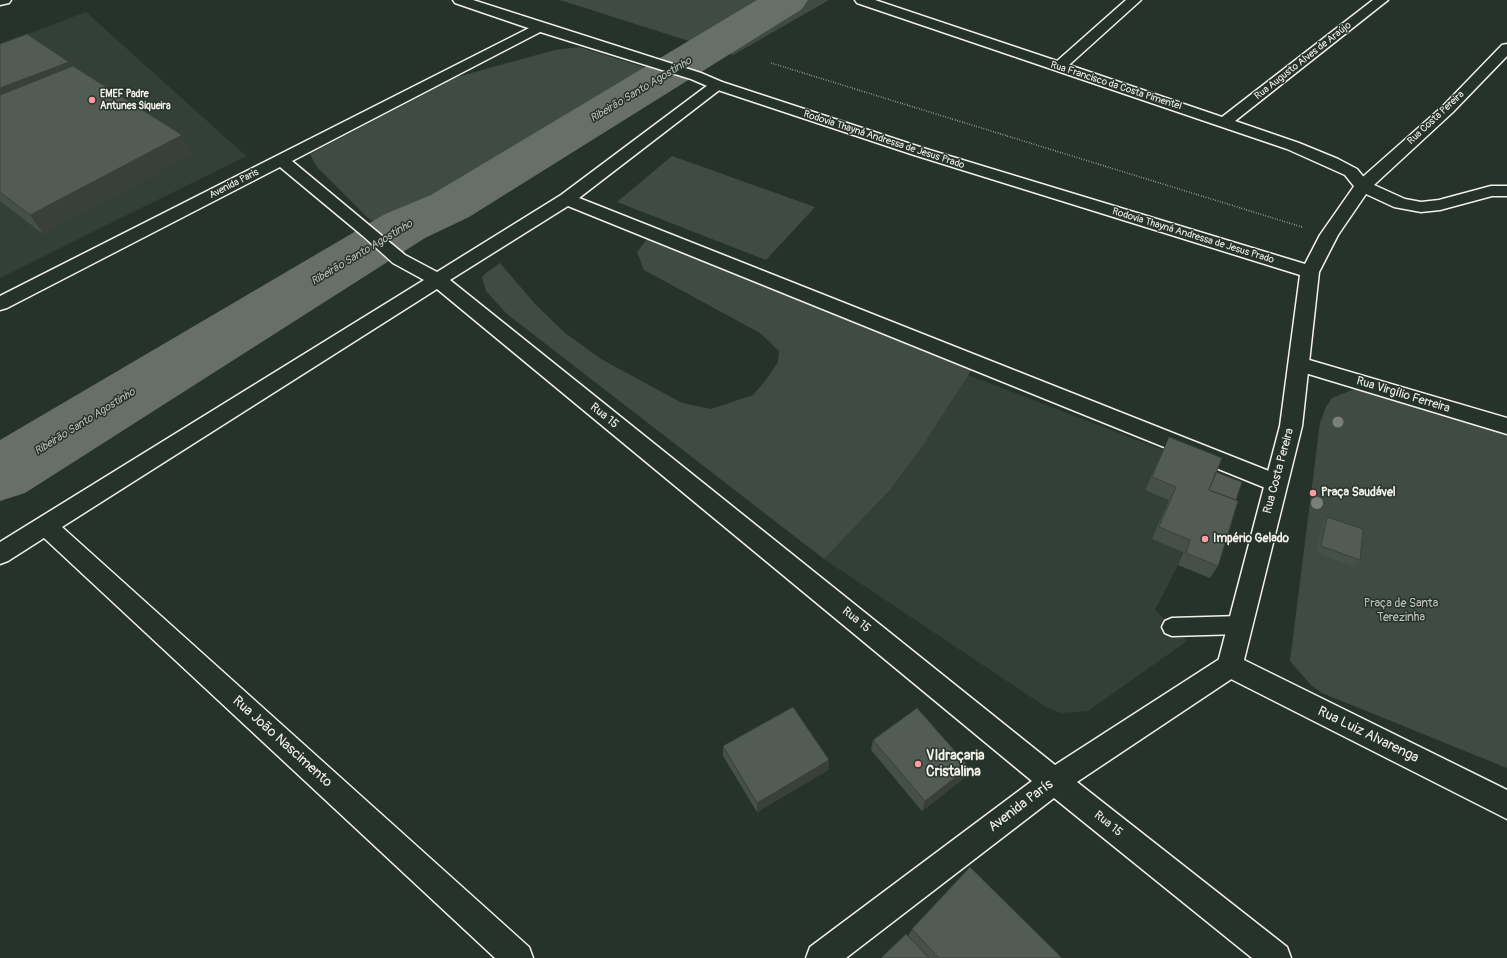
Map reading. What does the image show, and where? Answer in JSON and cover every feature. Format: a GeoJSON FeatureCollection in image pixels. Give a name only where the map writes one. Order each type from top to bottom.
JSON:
{"type":"FeatureCollection","features":[{"type":"Feature","properties":{"kind":"street"},"geometry":{"type":"LineString","coordinates":[[0,1],[4,0]]}},
{"type":"Feature","properties":{"kind":"street","name":"Rodovia Thayná Andressa de Jesus Prado"},"geometry":{"type":"LineString","coordinates":[[460,0],[539,27],[696,76],[717,85],[925,154],[1310,272]]}},
{"type":"Feature","properties":{"kind":"street","name":"Rua Francisco da Costa Pimentel"},"geometry":{"type":"LineString","coordinates":[[862,0],[1059,68],[1225,122],[1332,162],[1351,172],[1363,186]]}},
{"type":"Feature","properties":{"kind":"street"},"geometry":{"type":"LineString","coordinates":[[1059,68],[1134,0]]}},
{"type":"Feature","properties":{"kind":"street","name":"Rua Augusto Alves de Araújo"},"geometry":{"type":"LineString","coordinates":[[1225,122],[1381,0]]}},
{"type":"Feature","properties":{"kind":"street","name":"Avenida Paris"},"geometry":{"type":"LineString","coordinates":[[0,304],[539,27]]}},
{"type":"Feature","properties":{"kind":"street","name":"Rua Costa Pereira"},"geometry":{"type":"LineString","coordinates":[[1363,186],[1448,109],[1507,48]]}},
{"type":"Feature","properties":{"kind":"street"},"geometry":{"type":"LineString","coordinates":[[0,554],[567,199],[717,85]]}},
{"type":"Feature","properties":{"kind":"street","name":"Rua 15"},"geometry":{"type":"LineString","coordinates":[[281,160],[370,232],[399,259],[438,280],[1054,781],[1276,958]]}},
{"type":"Feature","properties":{"kind":"street"},"geometry":{"type":"LineString","coordinates":[[1310,272],[1329,235],[1363,186],[1400,203],[1421,207],[1440,205],[1491,191],[1507,191]]}},
{"type":"Feature","properties":{"kind":"street"},"geometry":{"type":"LineString","coordinates":[[567,199],[1276,483]]}},
{"type":"Feature","properties":{"kind":"street","name":"Rua Costa Pereira"},"geometry":{"type":"LineString","coordinates":[[1230,666],[1291,426],[1310,272]]}},
{"type":"Feature","properties":{"kind":"street","name":"Rua Virgílio Ferreira"},"geometry":{"type":"LineString","coordinates":[[1299,364],[1507,426]]}},
{"type":"Feature","properties":{"kind":"street","name":"Rua João Nascimento"},"geometry":{"type":"LineString","coordinates":[[45,525],[518,958]]}},
{"type":"Feature","properties":{"kind":"street","name":"Avenida París"},"geometry":{"type":"LineString","coordinates":[[822,958],[1054,781],[1230,666]]}},
{"type":"Feature","properties":{"kind":"street","name":"Rua Luiz Alvarenga"},"geometry":{"type":"LineString","coordinates":[[1230,666],[1507,805]]}},
{"type":"Feature","properties":{"kind":"lane"},"geometry":{"type":"LineString","coordinates":[[1172,628],[1240,626]]}},
{"type":"Feature","properties":{"kind":"path"},"geometry":{"type":"LineString","coordinates":[[771,63],[1329,235]]}},
{"type":"Feature","properties":{"kind":"shaded area","name":"EMEF Padre Antunes Siqueira"},"geometry":{"type":"Polygon","coordinates":[[[86,12],[246,156],[0,278],[0,45],[86,12]]]}},
{"type":"Feature","properties":{"kind":"shaded area"},"geometry":{"type":"Polygon","coordinates":[[[968,375],[1163,450],[1182,552],[1178,565],[1155,610],[1187,641],[1088,711],[1061,713],[1046,707],[824,559],[890,490],[922,447],[968,375]]]}},
{"type":"Feature","properties":{"kind":"green space"},"geometry":{"type":"Polygon","coordinates":[[[560,0],[829,0],[733,55],[560,0]]]}},
{"type":"Feature","properties":{"kind":"green space"},"geometry":{"type":"Polygon","coordinates":[[[579,47],[666,74],[450,206],[405,226],[394,233],[368,218],[317,167],[310,154],[457,77],[555,50],[579,47]]]}},
{"type":"Feature","properties":{"kind":"green space"},"geometry":{"type":"Polygon","coordinates":[[[672,156],[815,207],[766,260],[617,202],[672,156]]]}},
{"type":"Feature","properties":{"kind":"green space"},"geometry":{"type":"Polygon","coordinates":[[[652,233],[976,363],[922,447],[890,490],[824,559],[507,314],[486,291],[482,277],[500,263],[535,304],[565,333],[601,359],[682,403],[711,409],[753,395],[766,380],[778,362],[779,351],[760,333],[644,270],[637,252],[652,233]]]}},
{"type":"Feature","properties":{"kind":"green space","name":"Praça de Santa Terezinha"},"geometry":{"type":"Polygon","coordinates":[[[1355,389],[1369,390],[1507,433],[1507,768],[1322,693],[1311,685],[1290,661],[1320,423],[1326,407],[1332,398],[1355,389]]]}},
{"type":"Feature","properties":{"kind":"building"},"geometry":{"type":"Polygon","coordinates":[[[27,34],[69,62],[0,88],[0,44],[27,34]]]}},
{"type":"Feature","properties":{"kind":"building"},"geometry":{"type":"Polygon","coordinates":[[[73,66],[182,135],[30,215],[0,192],[0,95],[73,66]]]}},
{"type":"Feature","properties":{"kind":"building"},"geometry":{"type":"Polygon","coordinates":[[[1169,437],[1222,458],[1209,490],[1238,501],[1218,566],[1186,553],[1190,540],[1159,527],[1176,487],[1152,477],[1169,437]]]}},
{"type":"Feature","properties":{"kind":"building"},"geometry":{"type":"Polygon","coordinates":[[[1216,472],[1242,482],[1236,500],[1209,490],[1216,472]]]}},
{"type":"Feature","properties":{"kind":"building"},"geometry":{"type":"Polygon","coordinates":[[[1327,517],[1363,529],[1360,560],[1321,546],[1327,517]]]}},
{"type":"Feature","properties":{"kind":"building"},"geometry":{"type":"Polygon","coordinates":[[[793,707],[829,760],[757,803],[723,746],[793,707]]]}},
{"type":"Feature","properties":{"kind":"building","name":"VIdraçaria Cristalina"},"geometry":{"type":"Polygon","coordinates":[[[917,708],[969,767],[925,801],[873,740],[917,708]]]}},
{"type":"Feature","properties":{"kind":"building"},"geometry":{"type":"Polygon","coordinates":[[[970,867],[1062,958],[939,958],[912,929],[970,867]]]}},
{"type":"Feature","properties":{"kind":"building"},"geometry":{"type":"Polygon","coordinates":[[[906,934],[929,958],[881,958],[906,934]]]}},
{"type":"Feature","properties":{"kind":"waterway","name":"Ribeirão Santo Agostinho"},"geometry":{"type":"LineString","coordinates":[[0,474],[405,226],[450,206],[787,0]]}},
{"type":"Feature","properties":{"kind":"place","name":"EMEF Padre Antunes Siqueira"},"geometry":{"type":"Point","coordinates":[92,100]}},
{"type":"Feature","properties":{"kind":"place","name":"Praça Saudável"},"geometry":{"type":"Point","coordinates":[1313,493]}},
{"type":"Feature","properties":{"kind":"place","name":"Império Gelado"},"geometry":{"type":"Point","coordinates":[1205,539]}},
{"type":"Feature","properties":{"kind":"place","name":"VIdraçaria Cristalina"},"geometry":{"type":"Point","coordinates":[918,764]}}]}
